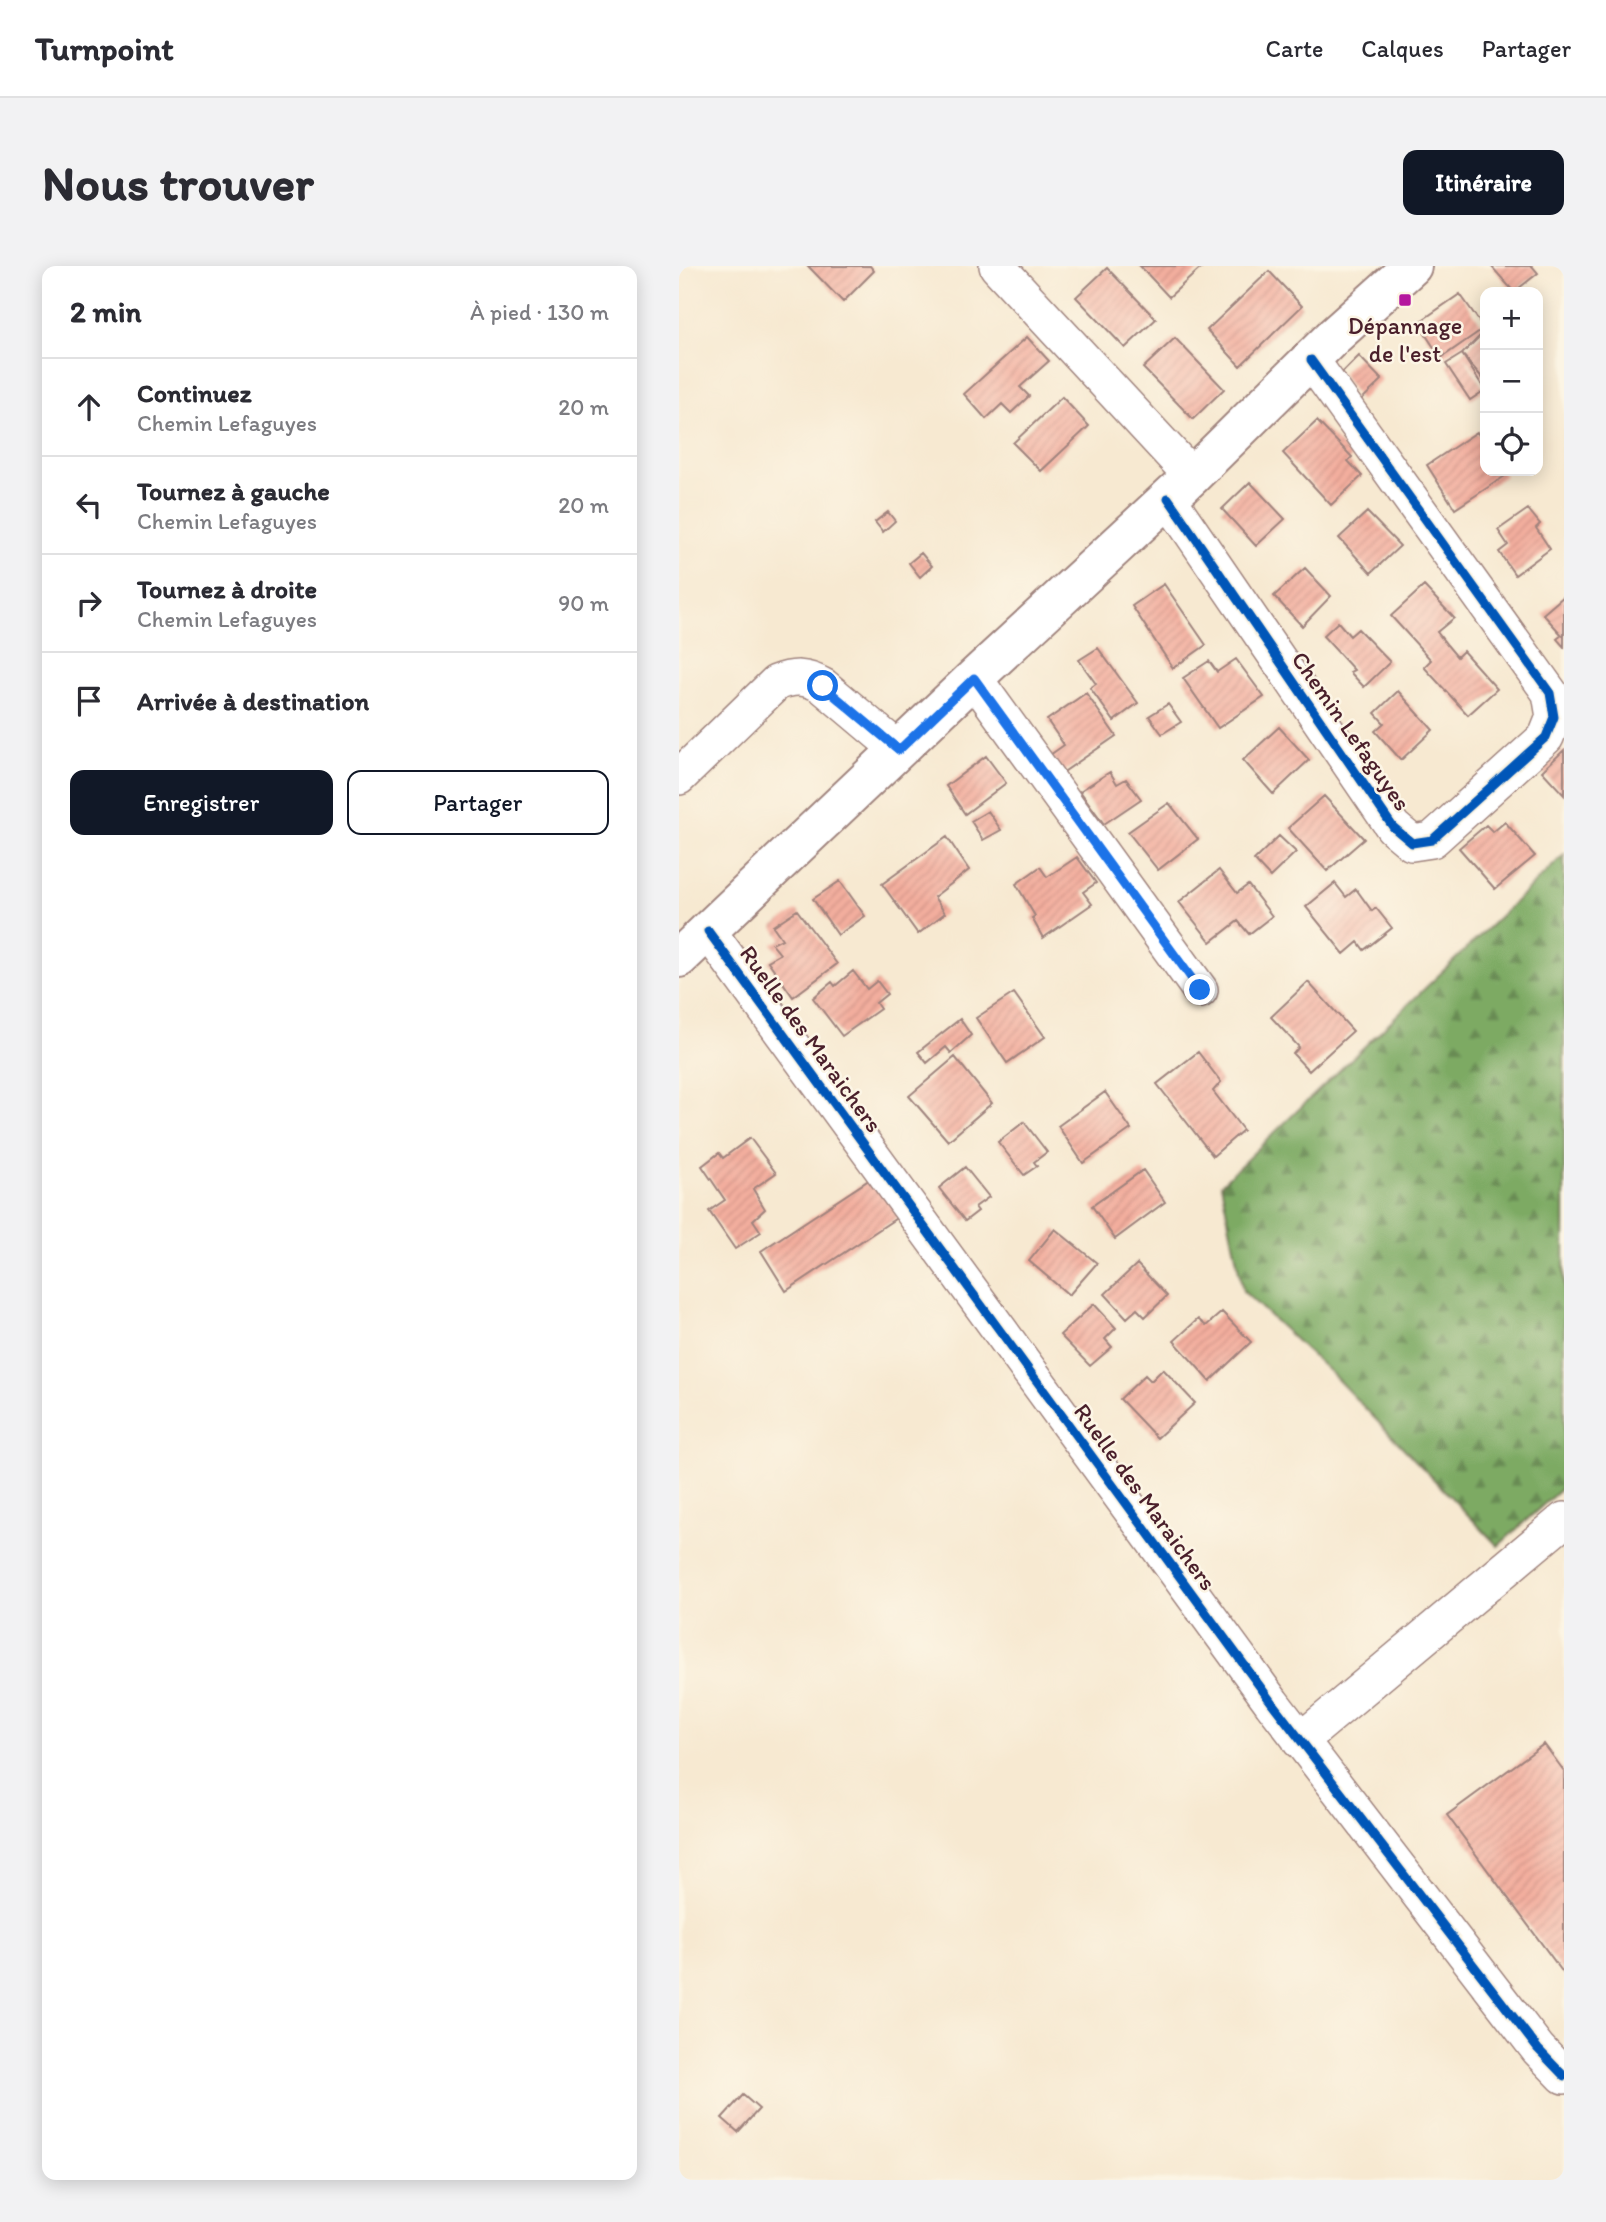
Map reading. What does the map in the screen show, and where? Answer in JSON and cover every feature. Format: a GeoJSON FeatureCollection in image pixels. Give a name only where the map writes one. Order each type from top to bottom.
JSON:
{"type":"FeatureCollection","features":[{"type":"Feature","properties":{"kind":"main road"},"geometry":{"type":"LineString","coordinates":[[679,958],[1412,266]]}},
{"type":"Feature","properties":{"kind":"street","name":"Chemin Lefaguyes"},"geometry":{"type":"LineString","coordinates":[[997,266],[1180,487],[1393,827],[1412,843],[1432,840],[1546,737],[1554,717],[1550,693],[1311,360]]}},
{"type":"Feature","properties":{"kind":"street"},"geometry":{"type":"LineString","coordinates":[[679,777],[776,683],[791,677],[808,677],[823,686],[899,750]]}},
{"type":"Feature","properties":{"kind":"street"},"geometry":{"type":"LineString","coordinates":[[974,678],[1200,990]]}},
{"type":"Feature","properties":{"kind":"street","name":"Ruelle des Maraichers"},"geometry":{"type":"LineString","coordinates":[[708,931],[1300,1741],[1538,2049],[1564,2076]]}},
{"type":"Feature","properties":{"kind":"street"},"geometry":{"type":"LineString","coordinates":[[1300,1741],[1564,1520]]}},
{"type":"Feature","properties":{"kind":"green space"},"geometry":{"type":"Polygon","coordinates":[[[1564,855],[1564,1486],[1498,1546],[1332,1374],[1243,1291],[1221,1184],[1564,855]]]}},
{"type":"Feature","properties":{"kind":"building"},"geometry":{"type":"Polygon","coordinates":[[[808,266],[870,266],[874,271],[843,302],[808,266]]]}},
{"type":"Feature","properties":{"kind":"building"},"geometry":{"type":"Polygon","coordinates":[[[1140,266],[1203,266],[1169,297],[1140,266]]]}},
{"type":"Feature","properties":{"kind":"building"},"geometry":{"type":"Polygon","coordinates":[[[1491,266],[1532,266],[1538,273],[1520,287],[1510,287],[1491,266]]]}},
{"type":"Feature","properties":{"kind":"building"},"geometry":{"type":"Polygon","coordinates":[[[1107,268],[1156,319],[1125,348],[1076,297],[1107,268]]]}},
{"type":"Feature","properties":{"kind":"building"},"geometry":{"type":"Polygon","coordinates":[[[1269,271],[1302,306],[1240,366],[1207,330],[1269,271]]]}},
{"type":"Feature","properties":{"kind":"building"},"geometry":{"type":"Polygon","coordinates":[[[1460,294],[1480,322],[1480,331],[1441,358],[1418,323],[1460,294]]]}},
{"type":"Feature","properties":{"kind":"building"},"geometry":{"type":"Polygon","coordinates":[[[1480,336],[1480,375],[1462,354],[1480,336]]]}},
{"type":"Feature","properties":{"kind":"building"},"geometry":{"type":"Polygon","coordinates":[[[1027,337],[1049,361],[1020,387],[1029,396],[1011,413],[1002,404],[986,419],[964,394],[1027,337]]]}},
{"type":"Feature","properties":{"kind":"building"},"geometry":{"type":"Polygon","coordinates":[[[1175,338],[1224,389],[1193,419],[1143,368],[1175,338]]]}},
{"type":"Feature","properties":{"kind":"building"},"geometry":{"type":"Polygon","coordinates":[[[1462,354],[1480,382],[1480,393],[1470,400],[1446,364],[1462,354]]]}},
{"type":"Feature","properties":{"kind":"building"},"geometry":{"type":"Polygon","coordinates":[[[1359,356],[1382,380],[1360,401],[1342,373],[1359,356]]]}},
{"type":"Feature","properties":{"kind":"building"},"geometry":{"type":"Polygon","coordinates":[[[1062,397],[1089,426],[1041,471],[1013,443],[1062,397]]]}},
{"type":"Feature","properties":{"kind":"building"},"geometry":{"type":"Polygon","coordinates":[[[1317,421],[1352,457],[1348,461],[1362,476],[1331,505],[1283,453],[1317,421]]]}},
{"type":"Feature","properties":{"kind":"building"},"geometry":{"type":"Polygon","coordinates":[[[1477,432],[1480,437],[1480,476],[1505,476],[1455,509],[1427,465],[1477,432]]]}},
{"type":"Feature","properties":{"kind":"building"},"geometry":{"type":"Polygon","coordinates":[[[1250,482],[1285,519],[1256,546],[1222,509],[1250,482]]]}},
{"type":"Feature","properties":{"kind":"building"},"geometry":{"type":"Polygon","coordinates":[[[1528,509],[1540,524],[1536,528],[1550,549],[1515,575],[1499,552],[1508,545],[1498,530],[1528,509]]]}},
{"type":"Feature","properties":{"kind":"building"},"geometry":{"type":"Polygon","coordinates":[[[888,512],[895,521],[883,532],[875,522],[888,512]]]}},
{"type":"Feature","properties":{"kind":"building"},"geometry":{"type":"Polygon","coordinates":[[[1367,512],[1400,546],[1371,573],[1339,538],[1367,512]]]}},
{"type":"Feature","properties":{"kind":"building"},"geometry":{"type":"Polygon","coordinates":[[[921,553],[932,566],[920,577],[909,563],[921,553]]]}},
{"type":"Feature","properties":{"kind":"building"},"geometry":{"type":"Polygon","coordinates":[[[1305,568],[1331,596],[1302,626],[1274,596],[1305,568]]]}},
{"type":"Feature","properties":{"kind":"building"},"geometry":{"type":"Polygon","coordinates":[[[1164,584],[1206,645],[1173,668],[1132,606],[1164,584]]]}},
{"type":"Feature","properties":{"kind":"building"},"geometry":{"type":"Polygon","coordinates":[[[1424,586],[1454,618],[1437,632],[1457,657],[1463,651],[1497,689],[1468,715],[1424,667],[1431,660],[1391,616],[1424,586]]]}},
{"type":"Feature","properties":{"kind":"building"},"geometry":{"type":"Polygon","coordinates":[[[1564,596],[1564,647],[1557,639],[1562,635],[1543,614],[1564,596]]]}},
{"type":"Feature","properties":{"kind":"building"},"geometry":{"type":"Polygon","coordinates":[[[1338,622],[1350,636],[1358,629],[1390,662],[1364,687],[1350,672],[1354,670],[1323,636],[1338,622]]]}},
{"type":"Feature","properties":{"kind":"building"},"geometry":{"type":"Polygon","coordinates":[[[1098,648],[1138,703],[1114,721],[1090,688],[1096,684],[1079,660],[1098,648]]]}},
{"type":"Feature","properties":{"kind":"building"},"geometry":{"type":"Polygon","coordinates":[[[1236,659],[1264,697],[1218,728],[1183,678],[1209,661],[1217,672],[1236,659]]]}},
{"type":"Feature","properties":{"kind":"building"},"geometry":{"type":"Polygon","coordinates":[[[1398,691],[1433,730],[1401,760],[1375,731],[1384,723],[1375,713],[1398,691]]]}},
{"type":"Feature","properties":{"kind":"building"},"geometry":{"type":"Polygon","coordinates":[[[1086,693],[1116,736],[1062,773],[1050,755],[1064,745],[1047,720],[1086,693]]]}},
{"type":"Feature","properties":{"kind":"building"},"geometry":{"type":"Polygon","coordinates":[[[1168,704],[1181,722],[1162,734],[1149,716],[1168,704]]]}},
{"type":"Feature","properties":{"kind":"building"},"geometry":{"type":"Polygon","coordinates":[[[1279,727],[1309,760],[1273,794],[1243,760],[1279,727]]]}},
{"type":"Feature","properties":{"kind":"building"},"geometry":{"type":"Polygon","coordinates":[[[1564,750],[1564,795],[1542,771],[1564,750]]]}},
{"type":"Feature","properties":{"kind":"building"},"geometry":{"type":"Polygon","coordinates":[[[986,756],[1006,783],[965,814],[946,786],[986,756]]]}},
{"type":"Feature","properties":{"kind":"building"},"geometry":{"type":"Polygon","coordinates":[[[1110,772],[1117,784],[1126,779],[1141,799],[1104,824],[1080,791],[1110,772]]]}},
{"type":"Feature","properties":{"kind":"building"},"geometry":{"type":"Polygon","coordinates":[[[1324,796],[1364,839],[1327,871],[1288,828],[1324,796]]]}},
{"type":"Feature","properties":{"kind":"building"},"geometry":{"type":"Polygon","coordinates":[[[1169,803],[1198,839],[1158,870],[1128,832],[1169,803]]]}},
{"type":"Feature","properties":{"kind":"building"},"geometry":{"type":"Polygon","coordinates":[[[988,811],[1001,830],[983,840],[971,821],[988,811]]]}},
{"type":"Feature","properties":{"kind":"building"},"geometry":{"type":"Polygon","coordinates":[[[1505,822],[1535,856],[1495,889],[1459,848],[1486,825],[1493,832],[1505,822]]]}},
{"type":"Feature","properties":{"kind":"building"},"geometry":{"type":"Polygon","coordinates":[[[1279,836],[1296,852],[1270,877],[1254,860],[1279,836]]]}},
{"type":"Feature","properties":{"kind":"building"},"geometry":{"type":"Polygon","coordinates":[[[947,837],[969,870],[934,897],[945,913],[918,934],[882,884],[947,837]]]}},
{"type":"Feature","properties":{"kind":"building"},"geometry":{"type":"Polygon","coordinates":[[[1077,857],[1096,883],[1083,892],[1092,904],[1043,938],[1032,918],[1035,916],[1016,884],[1040,867],[1047,877],[1077,857]]]}},
{"type":"Feature","properties":{"kind":"building"},"geometry":{"type":"Polygon","coordinates":[[[1219,870],[1237,893],[1248,885],[1272,916],[1249,934],[1238,921],[1211,942],[1179,902],[1219,870]]]}},
{"type":"Feature","properties":{"kind":"building"},"geometry":{"type":"Polygon","coordinates":[[[840,881],[865,916],[838,935],[813,899],[840,881]]]}},
{"type":"Feature","properties":{"kind":"building"},"geometry":{"type":"Polygon","coordinates":[[[1335,883],[1346,897],[1356,889],[1372,911],[1376,908],[1392,928],[1364,950],[1358,942],[1344,954],[1306,907],[1335,883]]]}},
{"type":"Feature","properties":{"kind":"building"},"geometry":{"type":"Polygon","coordinates":[[[797,910],[837,964],[793,997],[768,961],[780,954],[772,944],[782,939],[773,926],[797,910]]]}},
{"type":"Feature","properties":{"kind":"building"},"geometry":{"type":"Polygon","coordinates":[[[853,971],[867,989],[877,981],[887,994],[876,1003],[880,1009],[842,1036],[813,998],[832,982],[835,986],[853,971]]]}},
{"type":"Feature","properties":{"kind":"building"},"geometry":{"type":"Polygon","coordinates":[[[1308,982],[1353,1031],[1309,1071],[1293,1054],[1299,1047],[1271,1017],[1308,982]]]}},
{"type":"Feature","properties":{"kind":"building"},"geometry":{"type":"Polygon","coordinates":[[[1014,993],[1045,1037],[1007,1063],[976,1018],[1014,993]]]}},
{"type":"Feature","properties":{"kind":"building"},"geometry":{"type":"Polygon","coordinates":[[[960,1019],[971,1035],[951,1053],[946,1047],[927,1063],[918,1052],[960,1019]]]}},
{"type":"Feature","properties":{"kind":"building"},"geometry":{"type":"Polygon","coordinates":[[[1198,1052],[1221,1082],[1213,1091],[1243,1130],[1213,1156],[1157,1084],[1198,1052]]]}},
{"type":"Feature","properties":{"kind":"building"},"geometry":{"type":"Polygon","coordinates":[[[955,1057],[992,1103],[948,1141],[909,1096],[955,1057]]]}},
{"type":"Feature","properties":{"kind":"building"},"geometry":{"type":"Polygon","coordinates":[[[1105,1092],[1131,1129],[1083,1163],[1058,1126],[1105,1092]]]}},
{"type":"Feature","properties":{"kind":"building"},"geometry":{"type":"Polygon","coordinates":[[[1024,1122],[1047,1152],[1034,1162],[1037,1166],[1024,1175],[998,1142],[1024,1122]]]}},
{"type":"Feature","properties":{"kind":"building"},"geometry":{"type":"Polygon","coordinates":[[[750,1138],[776,1173],[753,1189],[765,1209],[753,1220],[761,1232],[735,1249],[709,1211],[725,1200],[702,1166],[719,1153],[723,1158],[750,1138]]]}},
{"type":"Feature","properties":{"kind":"building"},"geometry":{"type":"Polygon","coordinates":[[[965,1167],[989,1197],[975,1207],[978,1211],[965,1221],[939,1188],[965,1167]]]}},
{"type":"Feature","properties":{"kind":"building"},"geometry":{"type":"Polygon","coordinates":[[[1143,1170],[1165,1202],[1115,1239],[1092,1206],[1143,1170]]]}},
{"type":"Feature","properties":{"kind":"building"},"geometry":{"type":"Polygon","coordinates":[[[875,1176],[901,1215],[786,1291],[761,1251],[875,1176]]]}},
{"type":"Feature","properties":{"kind":"building"},"geometry":{"type":"Polygon","coordinates":[[[1055,1229],[1097,1263],[1069,1295],[1029,1261],[1055,1229]]]}},
{"type":"Feature","properties":{"kind":"building"},"geometry":{"type":"Polygon","coordinates":[[[1137,1264],[1167,1296],[1145,1317],[1137,1309],[1127,1318],[1105,1294],[1137,1264]]]}},
{"type":"Feature","properties":{"kind":"building"},"geometry":{"type":"Polygon","coordinates":[[[1094,1304],[1116,1328],[1105,1339],[1112,1347],[1090,1366],[1060,1335],[1094,1304]]]}},
{"type":"Feature","properties":{"kind":"building"},"geometry":{"type":"Polygon","coordinates":[[[1222,1312],[1251,1342],[1210,1381],[1174,1341],[1198,1319],[1206,1326],[1222,1312]]]}},
{"type":"Feature","properties":{"kind":"building"},"geometry":{"type":"Polygon","coordinates":[[[1163,1369],[1195,1403],[1157,1438],[1120,1399],[1145,1375],[1151,1381],[1163,1369]]]}},
{"type":"Feature","properties":{"kind":"building"},"geometry":{"type":"Polygon","coordinates":[[[1544,1744],[1564,1771],[1564,1974],[1447,1815],[1544,1744]]]}},
{"type":"Feature","properties":{"kind":"building"},"geometry":{"type":"Polygon","coordinates":[[[743,2095],[759,2109],[738,2132],[722,2118],[743,2095]]]}},
{"type":"Feature","properties":{"kind":"cycle path"},"geometry":{"type":"LineString","coordinates":[[1168,498],[1393,827],[1412,843],[1432,840],[1546,737],[1554,717],[1550,693],[1311,360]]}},
{"type":"Feature","properties":{"kind":"cycle path"},"geometry":{"type":"LineString","coordinates":[[708,931],[1272,1703],[1538,2049],[1564,2076]]}},
{"type":"Feature","properties":{"kind":"place","name":"Dépannage de l'est"},"geometry":{"type":"Point","coordinates":[1405,300]}},
{"type":"Feature","properties":{"kind":"route"},"geometry":{"type":"LineString","coordinates":[[823,686],[899,750],[974,678],[1200,990]]}}]}
